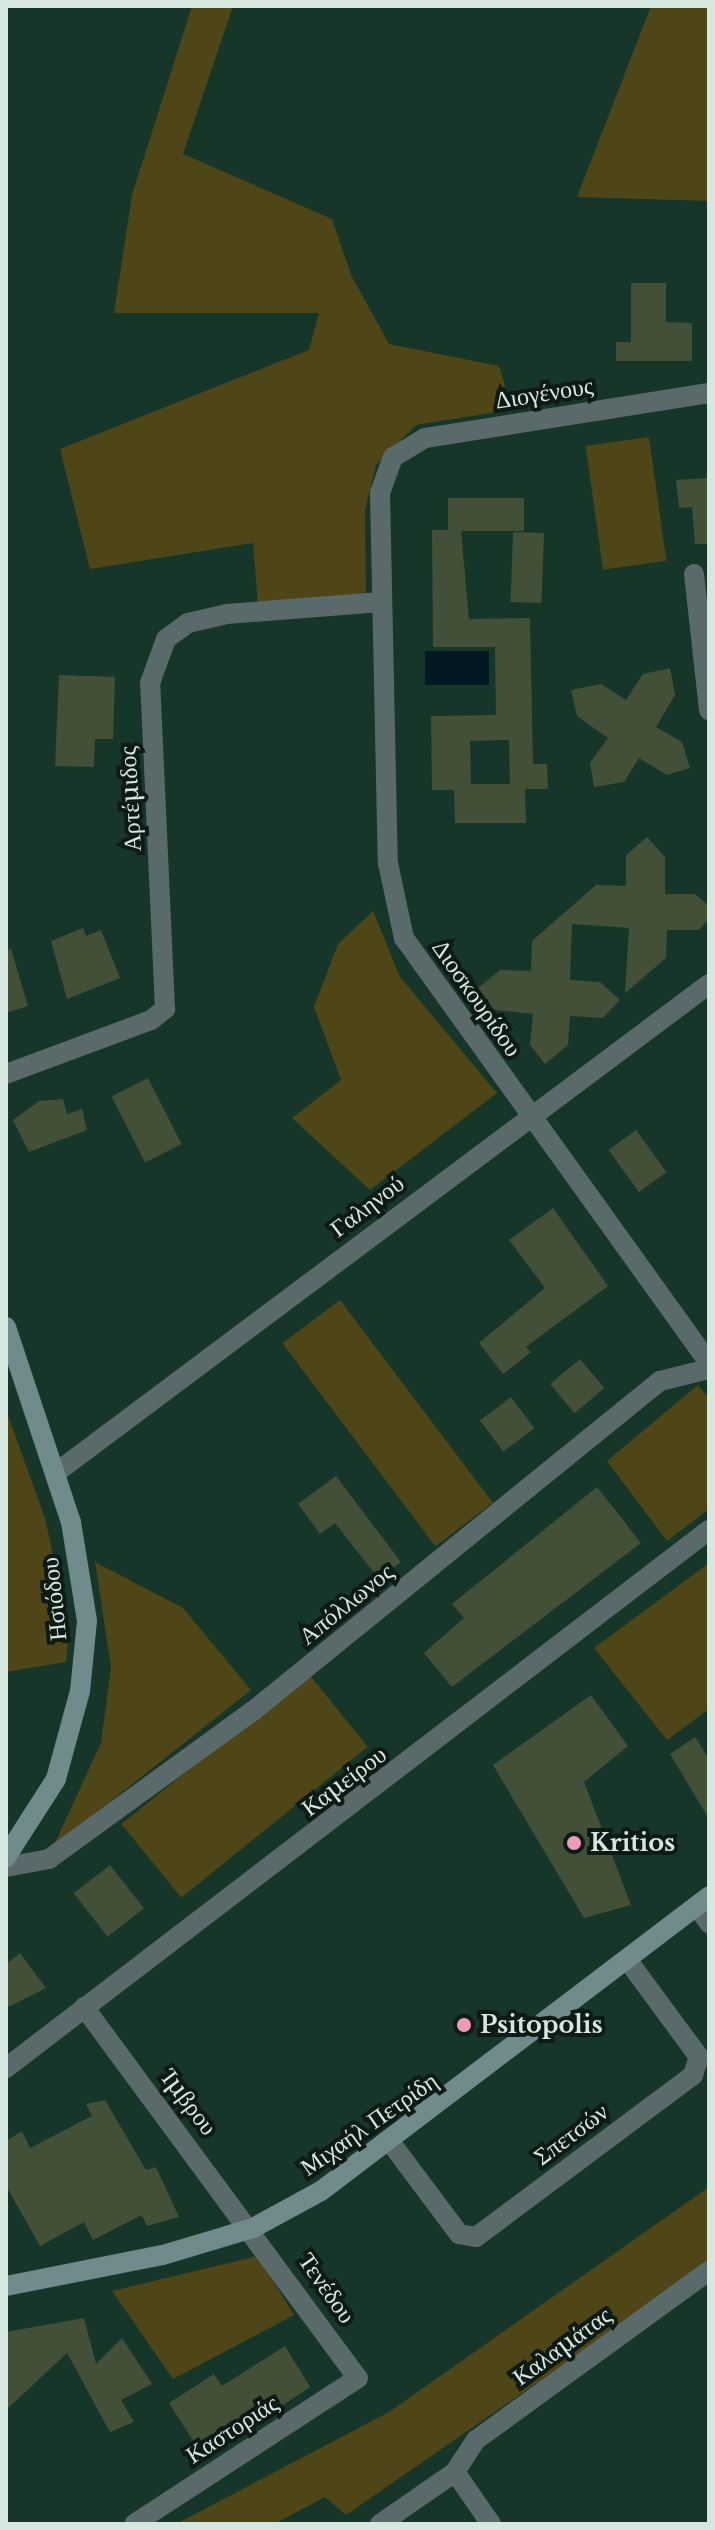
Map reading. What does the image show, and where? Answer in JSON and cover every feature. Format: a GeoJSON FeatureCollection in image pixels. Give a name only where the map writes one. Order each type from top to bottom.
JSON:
{"type":"FeatureCollection","features":[{"type":"Feature","properties":{"kind":"main road","name":"Ησιόδου"},"geometry":{"type":"LineString","coordinates":[[6,1327],[57,1472],[84,1588],[85,1654],[56,1779],[6,1857]]}},
{"type":"Feature","properties":{"kind":"main road","name":"Μιχαήλ Πετρίδη"},"geometry":{"type":"LineString","coordinates":[[6,2286],[163,2255],[253,2228],[391,2143],[629,1962],[705,1909]]}},
{"type":"Feature","properties":{"kind":"street","name":"Διογένους"},"geometry":{"type":"LineString","coordinates":[[393,457],[425,438],[709,393]]}},
{"type":"Feature","properties":{"kind":"street","name":"Διοσκουρίδου"},"geometry":{"type":"LineString","coordinates":[[393,457],[380,492],[388,863],[395,910],[416,961],[709,1366]]}},
{"type":"Feature","properties":{"kind":"street"},"geometry":{"type":"LineString","coordinates":[[694,574],[709,710]]}},
{"type":"Feature","properties":{"kind":"street","name":"Αρτέμιδος"},"geometry":{"type":"LineString","coordinates":[[6,1074],[151,1020],[165,1009],[150,683],[166,639],[188,623],[226,614],[382,602]]}},
{"type":"Feature","properties":{"kind":"street","name":"Γαληνού"},"geometry":{"type":"LineString","coordinates":[[57,1472],[709,984]]}},
{"type":"Feature","properties":{"kind":"street","name":"Απόλλωνος"},"geometry":{"type":"LineString","coordinates":[[6,1867],[49,1859],[253,1711],[660,1381],[709,1366]]}},
{"type":"Feature","properties":{"kind":"street","name":"Καμείρου"},"geometry":{"type":"LineString","coordinates":[[6,2068],[449,1735],[709,1530]]}},
{"type":"Feature","properties":{"kind":"street","name":"Σπετσών"},"geometry":{"type":"LineString","coordinates":[[391,2143],[459,2234],[476,2237],[693,2075],[699,2057],[629,1962]]}},
{"type":"Feature","properties":{"kind":"street","name":"Ίμβρου"},"geometry":{"type":"LineString","coordinates":[[84,2007],[253,2228]]}},
{"type":"Feature","properties":{"kind":"street","name":"Τενέδου"},"geometry":{"type":"LineString","coordinates":[[253,2228],[358,2378]]}},
{"type":"Feature","properties":{"kind":"street","name":"Καλαμάτας"},"geometry":{"type":"LineString","coordinates":[[455,2472],[476,2440],[709,2271]]}},
{"type":"Feature","properties":{"kind":"street","name":"Καστοριάς"},"geometry":{"type":"LineString","coordinates":[[134,2524],[358,2378]]}},
{"type":"Feature","properties":{"kind":"street"},"geometry":{"type":"LineString","coordinates":[[380,2524],[455,2472],[491,2524]]}},
{"type":"Feature","properties":{"kind":"shaded area"},"geometry":{"type":"Polygon","coordinates":[[[192,6],[233,6],[183,154],[332,219],[351,275],[389,344],[499,366],[510,403],[497,412],[416,425],[376,465],[365,510],[366,602],[258,606],[253,543],[90,569],[60,449],[309,350],[319,313],[114,313],[132,195],[192,6]]]}},
{"type":"Feature","properties":{"kind":"shaded area"},"geometry":{"type":"Polygon","coordinates":[[[651,6],[709,6],[709,201],[577,197],[651,6]]]}},
{"type":"Feature","properties":{"kind":"shaded area"},"geometry":{"type":"Polygon","coordinates":[[[649,437],[666,561],[603,570],[586,446],[649,437]]]}},
{"type":"Feature","properties":{"kind":"shaded area"},"geometry":{"type":"Polygon","coordinates":[[[373,911],[400,977],[497,1093],[370,1190],[292,1118],[341,1080],[314,1007],[338,944],[373,911]]]}},
{"type":"Feature","properties":{"kind":"shaded area"},"geometry":{"type":"Polygon","coordinates":[[[340,1300],[493,1503],[435,1546],[282,1343],[340,1300]]]}},
{"type":"Feature","properties":{"kind":"shaded area"},"geometry":{"type":"Polygon","coordinates":[[[698,1385],[709,1399],[709,1509],[667,1541],[607,1461],[698,1385]]]}},
{"type":"Feature","properties":{"kind":"shaded area"},"geometry":{"type":"Polygon","coordinates":[[[6,1410],[45,1518],[69,1628],[66,1662],[6,1672],[6,1410]]]}},
{"type":"Feature","properties":{"kind":"shaded area"},"geometry":{"type":"Polygon","coordinates":[[[95,1562],[183,1608],[251,1690],[53,1847],[101,1743],[111,1667],[95,1562]]]}},
{"type":"Feature","properties":{"kind":"shaded area"},"geometry":{"type":"Polygon","coordinates":[[[709,1563],[709,1709],[667,1740],[594,1648],[709,1563]]]}},
{"type":"Feature","properties":{"kind":"shaded area"},"geometry":{"type":"Polygon","coordinates":[[[308,1673],[368,1747],[181,1898],[121,1824],[308,1673]]]}},
{"type":"Feature","properties":{"kind":"shaded area"},"geometry":{"type":"Polygon","coordinates":[[[709,2187],[709,2264],[346,2515],[325,2497],[274,2524],[176,2524],[389,2412],[709,2187]]]}},
{"type":"Feature","properties":{"kind":"shaded area"},"geometry":{"type":"Polygon","coordinates":[[[258,2256],[294,2315],[173,2379],[112,2291],[258,2256]]]}},
{"type":"Feature","properties":{"kind":"water"},"geometry":{"type":"Polygon","coordinates":[[[425,651],[489,651],[489,685],[425,685],[425,651]]]}},
{"type":"Feature","properties":{"kind":"building"},"geometry":{"type":"Polygon","coordinates":[[[631,283],[666,283],[666,322],[692,323],[692,361],[616,361],[616,342],[631,342],[631,283]]]}},
{"type":"Feature","properties":{"kind":"building"},"geometry":{"type":"Polygon","coordinates":[[[709,478],[709,544],[695,544],[692,507],[679,508],[676,480],[709,478]]]}},
{"type":"Feature","properties":{"kind":"building"},"geometry":{"type":"Polygon","coordinates":[[[448,498],[524,498],[524,531],[461,531],[469,619],[530,618],[533,764],[547,764],[548,789],[525,789],[526,823],[455,823],[454,790],[432,790],[431,716],[496,715],[495,647],[433,647],[432,530],[448,530],[448,498]],[[509,740],[470,741],[471,784],[510,784],[509,740]]]}},
{"type":"Feature","properties":{"kind":"building"},"geometry":{"type":"Polygon","coordinates":[[[513,532],[544,533],[542,603],[511,602],[513,532]]]}},
{"type":"Feature","properties":{"kind":"building"},"geometry":{"type":"Polygon","coordinates":[[[670,668],[675,695],[656,727],[682,742],[690,768],[667,775],[639,758],[624,782],[594,787],[590,763],[608,738],[577,716],[571,690],[601,684],[626,700],[643,674],[670,668]]]}},
{"type":"Feature","properties":{"kind":"building"},"geometry":{"type":"Polygon","coordinates":[[[59,675],[115,677],[113,739],[95,739],[94,767],[55,766],[59,675]]]}},
{"type":"Feature","properties":{"kind":"building"},"geometry":{"type":"Polygon","coordinates":[[[647,837],[665,857],[665,894],[695,894],[709,906],[709,919],[699,930],[667,930],[666,958],[625,993],[629,928],[572,924],[570,980],[600,982],[620,1000],[603,1018],[570,1016],[568,1045],[545,1064],[530,1045],[533,1014],[495,1010],[477,989],[500,970],[531,971],[532,941],[596,885],[626,886],[626,855],[647,837]]]}},
{"type":"Feature","properties":{"kind":"building"},"geometry":{"type":"Polygon","coordinates":[[[83,928],[86,936],[101,930],[120,978],[67,999],[51,941],[83,928]]]}},
{"type":"Feature","properties":{"kind":"building"},"geometry":{"type":"Polygon","coordinates":[[[11,949],[28,1006],[6,1013],[6,950],[11,949]]]}},
{"type":"Feature","properties":{"kind":"building"},"geometry":{"type":"Polygon","coordinates":[[[148,1078],[182,1144],[145,1163],[111,1097],[148,1078]]]}},
{"type":"Feature","properties":{"kind":"building"},"geometry":{"type":"Polygon","coordinates":[[[63,1099],[67,1114],[82,1109],[87,1130],[29,1152],[13,1120],[39,1101],[63,1099]]]}},
{"type":"Feature","properties":{"kind":"building"},"geometry":{"type":"Polygon","coordinates":[[[636,1130],[667,1172],[639,1192],[608,1150],[636,1130]]]}},
{"type":"Feature","properties":{"kind":"building"},"geometry":{"type":"Polygon","coordinates":[[[553,1208],[608,1286],[526,1347],[531,1352],[503,1374],[479,1343],[545,1288],[509,1240],[553,1208]]]}},
{"type":"Feature","properties":{"kind":"building"},"geometry":{"type":"Polygon","coordinates":[[[580,1359],[604,1388],[575,1413],[550,1384],[580,1359]]]}},
{"type":"Feature","properties":{"kind":"building"},"geometry":{"type":"Polygon","coordinates":[[[511,1397],[534,1428],[503,1452],[480,1420],[511,1397]]]}},
{"type":"Feature","properties":{"kind":"building"},"geometry":{"type":"Polygon","coordinates":[[[336,1476],[401,1562],[379,1579],[335,1523],[320,1534],[298,1504],[336,1476]]]}},
{"type":"Feature","properties":{"kind":"building"},"geometry":{"type":"Polygon","coordinates":[[[597,1487],[641,1543],[452,1687],[424,1653],[464,1618],[452,1604],[597,1487]]]}},
{"type":"Feature","properties":{"kind":"building","name":"Kritios"},"geometry":{"type":"Polygon","coordinates":[[[591,1695],[628,1746],[584,1782],[631,1905],[584,1918],[493,1765],[591,1695]]]}},
{"type":"Feature","properties":{"kind":"building"},"geometry":{"type":"Polygon","coordinates":[[[695,1737],[709,1759],[709,1819],[670,1754],[695,1737]]]}},
{"type":"Feature","properties":{"kind":"building"},"geometry":{"type":"Polygon","coordinates":[[[110,1865],[144,1908],[108,1937],[74,1893],[110,1865]]]}},
{"type":"Feature","properties":{"kind":"building"},"geometry":{"type":"Polygon","coordinates":[[[20,1953],[46,1988],[6,2008],[6,1964],[20,1953]]]}},
{"type":"Feature","properties":{"kind":"building"},"geometry":{"type":"Polygon","coordinates":[[[105,2100],[146,2170],[156,2167],[179,2217],[147,2226],[142,2215],[93,2240],[84,2222],[40,2246],[6,2186],[6,2141],[22,2131],[30,2148],[92,2116],[86,2104],[105,2100]]]}},
{"type":"Feature","properties":{"kind":"building"},"geometry":{"type":"Polygon","coordinates":[[[84,2318],[96,2364],[122,2338],[152,2384],[121,2400],[134,2422],[110,2432],[67,2353],[6,2410],[6,2332],[84,2318]]]}},
{"type":"Feature","properties":{"kind":"building"},"geometry":{"type":"Polygon","coordinates":[[[285,2346],[310,2387],[204,2458],[169,2403],[214,2374],[222,2386],[285,2346]]]}},
{"type":"Feature","properties":{"kind":"place","name":"Kritios"},"geometry":{"type":"Point","coordinates":[574,1843]}},
{"type":"Feature","properties":{"kind":"place","name":"Psitopolis"},"geometry":{"type":"Point","coordinates":[464,2025]}}]}
